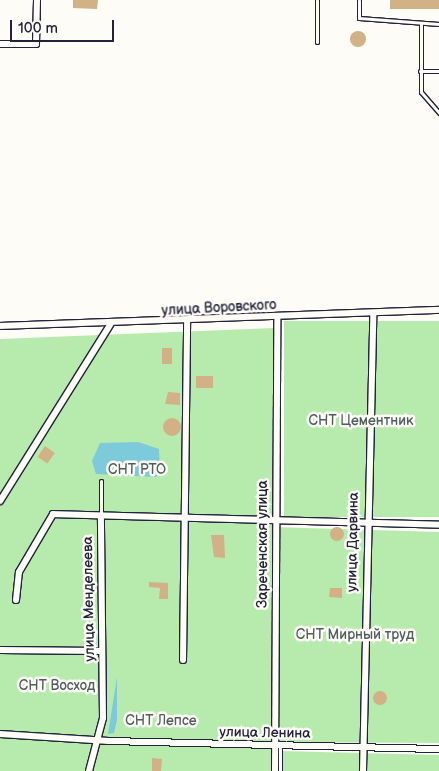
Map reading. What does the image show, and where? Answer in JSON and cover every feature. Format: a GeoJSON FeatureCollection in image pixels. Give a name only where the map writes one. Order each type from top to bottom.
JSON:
{"type":"FeatureCollection","features":[{"type":"Feature","properties":{"kind":"street"},"geometry":{"type":"LineString","coordinates":[[0,44],[36,44],[37,0]]}},
{"type":"Feature","properties":{"kind":"street","name":"улица Воровского"},"geometry":{"type":"LineString","coordinates":[[0,326],[110,325],[439,310]]}},
{"type":"Feature","properties":{"kind":"street","name":"улица Дарвина"},"geometry":{"type":"LineString","coordinates":[[363,771],[365,521],[373,314]]}},
{"type":"Feature","properties":{"kind":"street","name":"Зареченская улица"},"geometry":{"type":"LineString","coordinates":[[275,771],[277,747],[277,318]]}},
{"type":"Feature","properties":{"kind":"street"},"geometry":{"type":"LineString","coordinates":[[183,660],[187,322]]}},
{"type":"Feature","properties":{"kind":"street"},"geometry":{"type":"LineString","coordinates":[[0,501],[110,325]]}},
{"type":"Feature","properties":{"kind":"street","name":"улица Менделеева"},"geometry":{"type":"LineString","coordinates":[[90,771],[98,739],[104,685],[100,651],[101,516]]}},
{"type":"Feature","properties":{"kind":"street"},"geometry":{"type":"LineString","coordinates":[[16,600],[19,572],[49,517],[184,517],[365,521],[439,525]]}},
{"type":"Feature","properties":{"kind":"street"},"geometry":{"type":"LineString","coordinates":[[0,650],[100,651]]}},
{"type":"Feature","properties":{"kind":"street","name":"улица Ленина"},"geometry":{"type":"LineString","coordinates":[[0,734],[277,747],[439,749]]}},
{"type":"Feature","properties":{"kind":"lane"},"geometry":{"type":"LineString","coordinates":[[317,0],[317,42]]}},
{"type":"Feature","properties":{"kind":"lane"},"geometry":{"type":"LineString","coordinates":[[359,0],[359,18],[439,24]]}},
{"type":"Feature","properties":{"kind":"lane"},"geometry":{"type":"LineString","coordinates":[[421,23],[421,92],[439,113]]}},
{"type":"Feature","properties":{"kind":"lane"},"geometry":{"type":"LineString","coordinates":[[420,71],[439,71]]}},
{"type":"Feature","properties":{"kind":"lane"},"geometry":{"type":"LineString","coordinates":[[101,481],[101,516]]}},
{"type":"Feature","properties":{"kind":"lane"},"geometry":{"type":"LineString","coordinates":[[277,747],[280,771]]}},
{"type":"Feature","properties":{"kind":"green space","name":"СНТ Цементник"},"geometry":{"type":"Polygon","coordinates":[[[284,321],[439,321],[439,517],[284,517],[284,321]]]}},
{"type":"Feature","properties":{"kind":"green space"},"geometry":{"type":"Polygon","coordinates":[[[275,328],[272,527],[439,532],[439,743],[271,742],[271,771],[0,771],[0,339],[275,328]]]}},
{"type":"Feature","properties":{"kind":"green space"},"geometry":{"type":"Polygon","coordinates":[[[281,751],[439,755],[439,771],[282,771],[281,751]]]}},
{"type":"Feature","properties":{"kind":"water"},"geometry":{"type":"Polygon","coordinates":[[[138,442],[159,449],[160,472],[156,477],[96,474],[92,461],[100,443],[138,442]]]}},
{"type":"Feature","properties":{"kind":"water"},"geometry":{"type":"Polygon","coordinates":[[[117,677],[117,720],[114,733],[108,734],[117,677]]]}},
{"type":"Feature","properties":{"kind":"building"},"geometry":{"type":"Polygon","coordinates":[[[73,0],[98,0],[97,9],[73,8],[73,0]]]}},
{"type":"Feature","properties":{"kind":"building"},"geometry":{"type":"Polygon","coordinates":[[[390,0],[439,0],[439,9],[390,9],[390,0]]]}},
{"type":"Feature","properties":{"kind":"building"},"geometry":{"type":"Polygon","coordinates":[[[358,31],[366,39],[358,47],[350,39],[358,31]]]}},
{"type":"Feature","properties":{"kind":"building"},"geometry":{"type":"Polygon","coordinates":[[[162,348],[172,348],[172,364],[162,364],[162,348]]]}},
{"type":"Feature","properties":{"kind":"building"},"geometry":{"type":"Polygon","coordinates":[[[196,376],[213,376],[213,388],[196,388],[196,376]]]}},
{"type":"Feature","properties":{"kind":"building"},"geometry":{"type":"Polygon","coordinates":[[[168,392],[180,393],[180,405],[165,404],[168,392]]]}},
{"type":"Feature","properties":{"kind":"building"},"geometry":{"type":"Polygon","coordinates":[[[172,418],[178,421],[181,427],[178,433],[172,436],[166,433],[163,427],[166,421],[172,418]]]}},
{"type":"Feature","properties":{"kind":"building"},"geometry":{"type":"Polygon","coordinates":[[[45,446],[55,453],[47,464],[38,457],[45,446]]]}},
{"type":"Feature","properties":{"kind":"building"},"geometry":{"type":"Polygon","coordinates":[[[337,527],[342,529],[344,534],[342,539],[337,541],[332,539],[330,534],[332,529],[337,527]]]}},
{"type":"Feature","properties":{"kind":"building"},"geometry":{"type":"Polygon","coordinates":[[[211,535],[224,535],[225,558],[214,557],[211,535]]]}},
{"type":"Feature","properties":{"kind":"building"},"geometry":{"type":"Polygon","coordinates":[[[149,582],[168,583],[168,599],[159,599],[160,588],[149,587],[149,582]]]}},
{"type":"Feature","properties":{"kind":"building"},"geometry":{"type":"Polygon","coordinates":[[[330,588],[342,588],[342,598],[329,597],[330,588]]]}},
{"type":"Feature","properties":{"kind":"building"},"geometry":{"type":"Polygon","coordinates":[[[377,691],[383,691],[387,698],[383,705],[377,705],[373,701],[373,695],[377,691]]]}},
{"type":"Feature","properties":{"kind":"building"},"geometry":{"type":"Polygon","coordinates":[[[152,758],[162,759],[161,771],[152,771],[152,758]]]}},
{"type":"Feature","properties":{"kind":"park label","name":"СНТ РТО"},"geometry":{"type":"Point","coordinates":[137,470]}},
{"type":"Feature","properties":{"kind":"park label","name":"СНТ Мирный труд"},"geometry":{"type":"Point","coordinates":[355,635]}},
{"type":"Feature","properties":{"kind":"park label","name":"СНТ Восход"},"geometry":{"type":"Point","coordinates":[57,686]}},
{"type":"Feature","properties":{"kind":"park label","name":"СНТ Лепсе"},"geometry":{"type":"Point","coordinates":[161,721]}}]}
